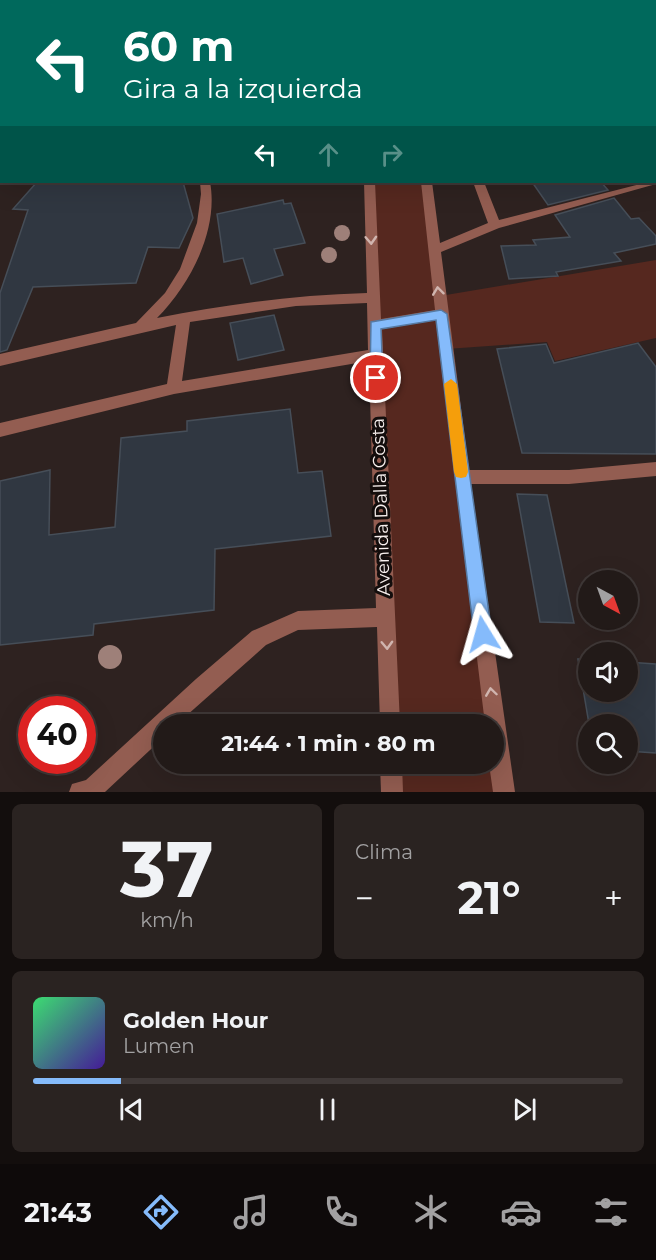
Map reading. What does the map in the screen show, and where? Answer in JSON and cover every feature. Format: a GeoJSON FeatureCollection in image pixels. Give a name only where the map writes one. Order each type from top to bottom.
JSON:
{"type":"FeatureCollection","features":[{"type":"Feature","properties":{"kind":"street"},"geometry":{"type":"LineString","coordinates":[[141,326],[174,291],[192,254],[204,218],[205,183]]}},
{"type":"Feature","properties":{"kind":"street","name":"Avenida Dalla Costa"},"geometry":{"type":"LineString","coordinates":[[369,183],[390,714]]}},
{"type":"Feature","properties":{"kind":"street"},"geometry":{"type":"LineString","coordinates":[[426,183],[441,314],[504,792]]}},
{"type":"Feature","properties":{"kind":"street"},"geometry":{"type":"LineString","coordinates":[[478,183],[495,225]]}},
{"type":"Feature","properties":{"kind":"street"},"geometry":{"type":"LineString","coordinates":[[435,250],[495,225],[649,183]]}},
{"type":"Feature","properties":{"kind":"street"},"geometry":{"type":"LineString","coordinates":[[0,360],[141,326],[298,301],[374,298]]}},
{"type":"Feature","properties":{"kind":"street"},"geometry":{"type":"LineString","coordinates":[[375,325],[441,314]]}},
{"type":"Feature","properties":{"kind":"street"},"geometry":{"type":"LineString","coordinates":[[174,388],[183,320]]}},
{"type":"Feature","properties":{"kind":"street"},"geometry":{"type":"LineString","coordinates":[[0,430],[174,388],[375,354]]}},
{"type":"Feature","properties":{"kind":"street"},"geometry":{"type":"LineString","coordinates":[[462,477],[569,477],[656,469]]}},
{"type":"Feature","properties":{"kind":"street"},"geometry":{"type":"LineString","coordinates":[[80,792],[92,790],[203,686],[259,638],[298,621],[386,617]]}},
{"type":"Feature","properties":{"kind":"street"},"geometry":{"type":"LineString","coordinates":[[391,774],[392,792]]}},
{"type":"Feature","properties":{"kind":"shaded area"},"geometry":{"type":"Polygon","coordinates":[[[369,183],[426,183],[440,296],[656,260],[656,338],[555,361],[547,342],[446,349],[494,714],[390,714],[369,183]]]}},
{"type":"Feature","properties":{"kind":"shaded area"},"geometry":{"type":"Polygon","coordinates":[[[391,774],[502,774],[504,792],[392,792],[391,774]]]}},
{"type":"Feature","properties":{"kind":"building"},"geometry":{"type":"Polygon","coordinates":[[[36,183],[183,183],[193,218],[179,248],[148,247],[136,283],[33,287],[7,350],[0,352],[0,293],[28,210],[13,209],[36,183]]]}},
{"type":"Feature","properties":{"kind":"building"},"geometry":{"type":"Polygon","coordinates":[[[533,183],[602,183],[608,190],[548,205],[533,183]]]}},
{"type":"Feature","properties":{"kind":"building"},"geometry":{"type":"Polygon","coordinates":[[[614,198],[631,219],[639,218],[656,236],[656,244],[614,253],[621,261],[556,272],[558,276],[509,279],[501,246],[536,245],[533,240],[570,237],[555,215],[614,198]]]}},
{"type":"Feature","properties":{"kind":"building"},"geometry":{"type":"Polygon","coordinates":[[[283,200],[284,204],[291,203],[305,243],[274,249],[283,275],[251,284],[243,258],[224,262],[217,214],[283,200]]]}},
{"type":"Feature","properties":{"kind":"building"},"geometry":{"type":"Polygon","coordinates":[[[274,315],[284,350],[238,360],[230,323],[274,315]]]}},
{"type":"Feature","properties":{"kind":"building"},"geometry":{"type":"Polygon","coordinates":[[[638,343],[656,367],[656,454],[522,453],[497,349],[546,344],[554,363],[638,343]]]}},
{"type":"Feature","properties":{"kind":"building"},"geometry":{"type":"Polygon","coordinates":[[[290,409],[298,473],[322,471],[331,536],[215,549],[214,610],[94,624],[93,635],[0,645],[0,481],[50,470],[49,535],[115,527],[121,438],[187,431],[187,421],[290,409]]]}},
{"type":"Feature","properties":{"kind":"building"},"geometry":{"type":"Polygon","coordinates":[[[517,494],[547,495],[574,623],[540,622],[517,494]]]}},
{"type":"Feature","properties":{"kind":"building"},"geometry":{"type":"Polygon","coordinates":[[[638,663],[656,664],[656,753],[638,752],[638,714],[587,714],[585,702],[638,702],[638,663]]]}},
{"type":"Feature","properties":{"kind":"slow traffic"},"geometry":{"type":"LineString","coordinates":[[451,384],[461,472]]}},
{"type":"Feature","properties":{"kind":"route"},"geometry":{"type":"LineString","coordinates":[[376,378],[375,325],[441,314],[483,634]]}}]}
